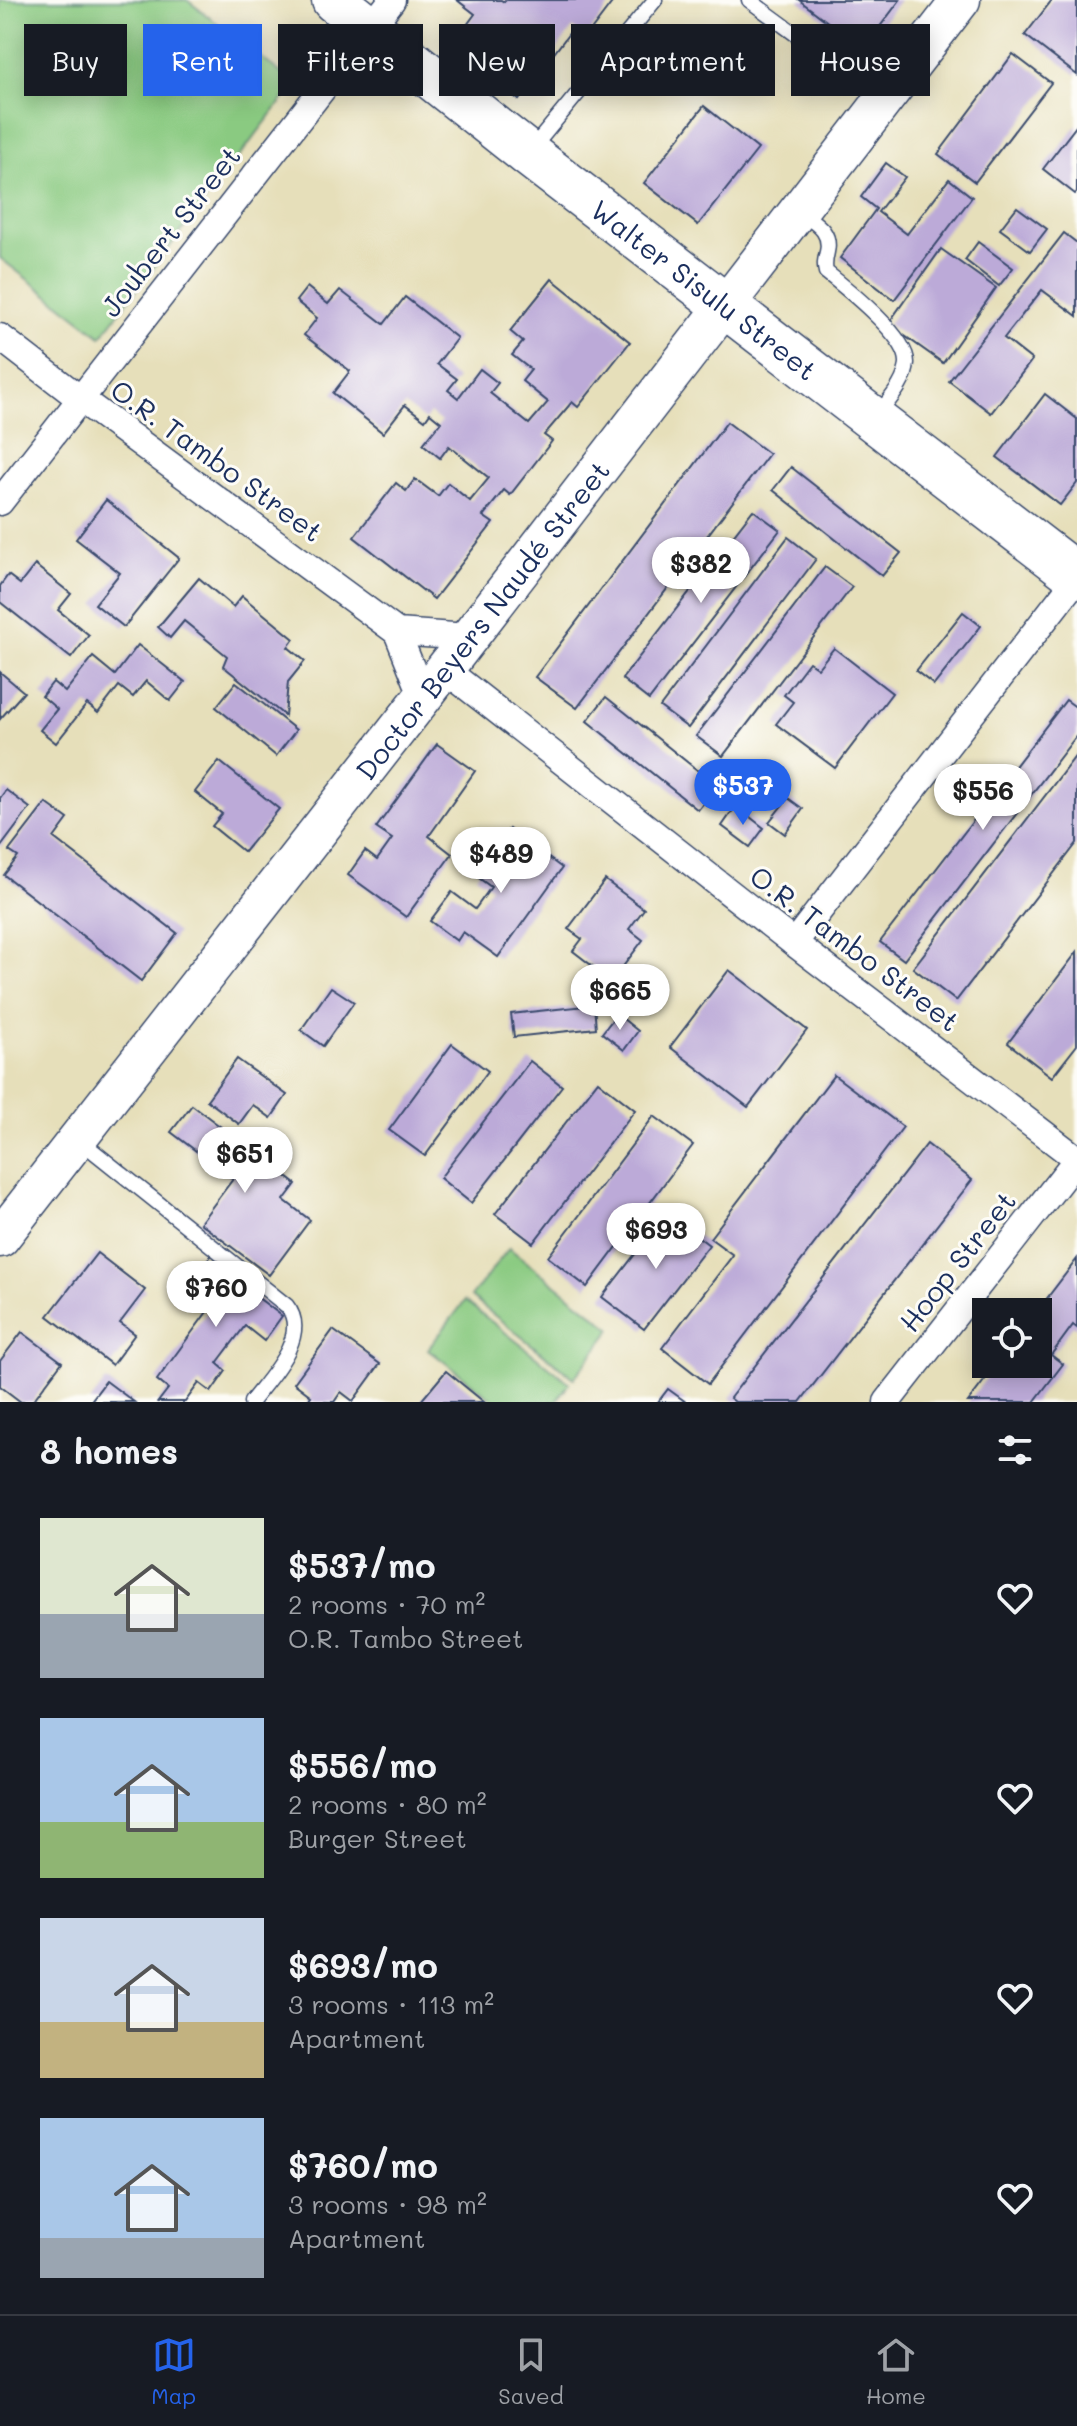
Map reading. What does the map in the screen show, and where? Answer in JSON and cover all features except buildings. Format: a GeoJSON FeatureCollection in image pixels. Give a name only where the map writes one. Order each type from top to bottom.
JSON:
{"type":"FeatureCollection","features":[{"type":"Feature","properties":{"kind":"highway","name":"Walter Sisulu Street"},"geometry":{"type":"LineString","coordinates":[[334,0],[381,14],[528,154],[1077,577]]}},
{"type":"Feature","properties":{"kind":"street","name":"Doctor Beyers Naudé Street"},"geometry":{"type":"LineString","coordinates":[[0,1238],[961,0]]}},
{"type":"Feature","properties":{"kind":"street","name":"Joubert Street"},"geometry":{"type":"LineString","coordinates":[[0,502],[381,14]]}},
{"type":"Feature","properties":{"kind":"street","name":"O.R. Tambo Street"},"geometry":{"type":"LineString","coordinates":[[0,337],[397,632]]}},
{"type":"Feature","properties":{"kind":"street"},"geometry":{"type":"LineString","coordinates":[[794,943],[1077,577]]}},
{"type":"Feature","properties":{"kind":"street"},"geometry":{"type":"LineString","coordinates":[[397,632],[468,637]]}},
{"type":"Feature","properties":{"kind":"street"},"geometry":{"type":"LineString","coordinates":[[397,632],[433,682]]}},
{"type":"Feature","properties":{"kind":"street","name":"O.R. Tambo Street"},"geometry":{"type":"LineString","coordinates":[[433,682],[794,943],[1077,1159]]}},
{"type":"Feature","properties":{"kind":"street","name":"Hoop Street"},"geometry":{"type":"LineString","coordinates":[[887,1402],[1077,1159]]}},
{"type":"Feature","properties":{"kind":"lane"},"geometry":{"type":"LineString","coordinates":[[528,154],[655,0]]}},
{"type":"Feature","properties":{"kind":"lane"},"geometry":{"type":"LineString","coordinates":[[749,0],[884,99]]}},
{"type":"Feature","properties":{"kind":"lane"},"geometry":{"type":"LineString","coordinates":[[798,210],[827,234],[826,272],[863,301],[906,354],[904,375],[874,419]]}},
{"type":"Feature","properties":{"kind":"lane"},"geometry":{"type":"LineString","coordinates":[[78,1139],[292,1311],[295,1328],[291,1343],[282,1361],[251,1402]]}},
{"type":"Feature","properties":{"kind":"green space"},"geometry":{"type":"Polygon","coordinates":[[[0,0],[187,0],[218,24],[143,24],[143,96],[262,96],[262,58],[278,71],[278,96],[286,96],[101,336],[0,258],[0,0]]]}},
{"type":"Feature","properties":{"kind":"green space"},"geometry":{"type":"Polygon","coordinates":[[[509,1248],[612,1329],[574,1378],[471,1297],[509,1248]]]}},
{"type":"Feature","properties":{"kind":"green space"},"geometry":{"type":"Polygon","coordinates":[[[465,1301],[570,1383],[556,1402],[496,1402],[428,1349],[465,1301]]]}}]}
